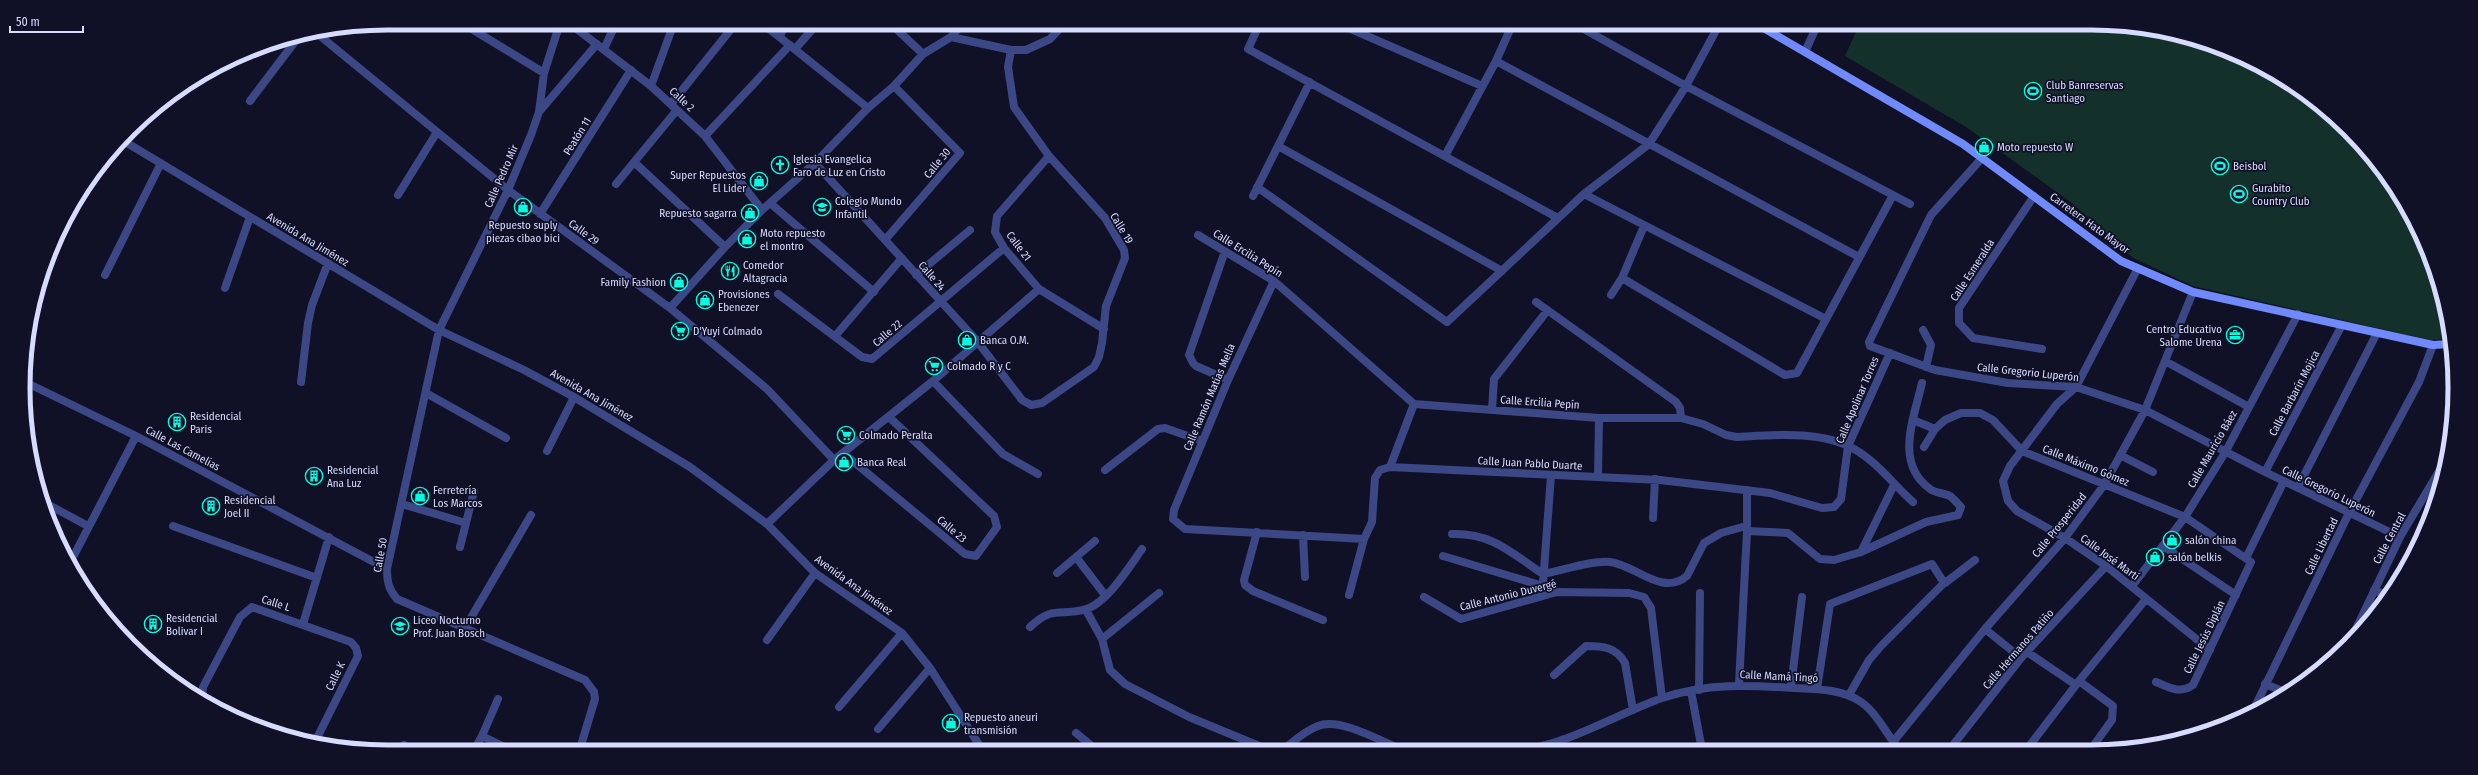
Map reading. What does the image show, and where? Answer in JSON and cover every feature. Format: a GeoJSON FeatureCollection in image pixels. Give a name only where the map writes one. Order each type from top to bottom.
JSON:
{"type":"FeatureCollection","features":[{"type":"Feature","properties":{"kind":"street"},"geometry":{"type":"LineString","coordinates":[[473,30],[544,73]]}},
{"type":"Feature","properties":{"kind":"street","name":"Calle Pedro Mir"},"geometry":{"type":"LineString","coordinates":[[439,330],[508,190],[539,112],[544,73],[558,30]]}},
{"type":"Feature","properties":{"kind":"street","name":"Calle 2"},"geometry":{"type":"LineString","coordinates":[[578,30],[651,86],[705,136],[762,210]]}},
{"type":"Feature","properties":{"kind":"street"},"geometry":{"type":"LineString","coordinates":[[539,112],[600,46],[611,30]]}},
{"type":"Feature","properties":{"kind":"street"},"geometry":{"type":"LineString","coordinates":[[651,86],[671,30]]}},
{"type":"Feature","properties":{"kind":"street"},"geometry":{"type":"LineString","coordinates":[[671,104],[730,30]]}},
{"type":"Feature","properties":{"kind":"street"},"geometry":{"type":"LineString","coordinates":[[771,30],[868,108]]}},
{"type":"Feature","properties":{"kind":"street"},"geometry":{"type":"LineString","coordinates":[[780,37],[782,30]]}},
{"type":"Feature","properties":{"kind":"street"},"geometry":{"type":"LineString","coordinates":[[705,136],[811,30]]}},
{"type":"Feature","properties":{"kind":"street"},"geometry":{"type":"LineString","coordinates":[[897,30],[923,54]]}},
{"type":"Feature","properties":{"kind":"street"},"geometry":{"type":"LineString","coordinates":[[670,308],[725,247],[762,210],[815,163],[868,108],[894,86],[923,54],[951,37],[958,30]]}},
{"type":"Feature","properties":{"kind":"street"},"geometry":{"type":"LineString","coordinates":[[951,37],[986,43],[1011,50],[1026,50],[1050,39],[1058,30]]}},
{"type":"Feature","properties":{"kind":"street"},"geometry":{"type":"LineString","coordinates":[[1257,30],[1248,49],[1558,218]]}},
{"type":"Feature","properties":{"kind":"street"},"geometry":{"type":"LineString","coordinates":[[1353,30],[1482,86]]}},
{"type":"Feature","properties":{"kind":"street"},"geometry":{"type":"LineString","coordinates":[[1445,156],[1496,61],[1510,30]]}},
{"type":"Feature","properties":{"kind":"street"},"geometry":{"type":"LineString","coordinates":[[1586,30],[1686,86],[1910,204]]}},
{"type":"Feature","properties":{"kind":"street"},"geometry":{"type":"LineString","coordinates":[[1257,187],[1447,322],[1584,194],[1649,144],[1686,86],[1716,30]]}},
{"type":"Feature","properties":{"kind":"street","name":"Carretera Hato Mayor"},"geometry":{"type":"LineString","coordinates":[[1767,30],[1963,144],[2120,261],[2193,292],[2433,345],[2445,344]]}},
{"type":"Feature","properties":{"kind":"street"},"geometry":{"type":"LineString","coordinates":[[1805,52],[1815,30]]}},
{"type":"Feature","properties":{"kind":"street","name":"Calle 29"},"geometry":{"type":"LineString","coordinates":[[321,37],[508,190],[670,308],[767,389],[834,460]]}},
{"type":"Feature","properties":{"kind":"street"},"geometry":{"type":"LineString","coordinates":[[250,102],[295,42]]}},
{"type":"Feature","properties":{"kind":"street","name":"Calle 19"},"geometry":{"type":"LineString","coordinates":[[1011,50],[1008,67],[1014,107],[1049,156],[1105,218],[1124,250],[1124,264],[1106,306],[1099,357],[1094,367],[1042,404],[1031,405]]}},
{"type":"Feature","properties":{"kind":"street"},"geometry":{"type":"LineString","coordinates":[[1496,61],[1859,258]]}},
{"type":"Feature","properties":{"kind":"street","name":"Peatón 11"},"geometry":{"type":"LineString","coordinates":[[540,214],[631,70]]}},
{"type":"Feature","properties":{"kind":"street"},"geometry":{"type":"LineString","coordinates":[[1253,196],[1310,82]]}},
{"type":"Feature","properties":{"kind":"street","name":"Calle 30"},"geometry":{"type":"LineString","coordinates":[[885,240],[960,153],[894,86]]}},
{"type":"Feature","properties":{"kind":"street"},"geometry":{"type":"LineString","coordinates":[[616,184],[677,110]]}},
{"type":"Feature","properties":{"kind":"street"},"geometry":{"type":"LineString","coordinates":[[398,195],[437,132]]}},
{"type":"Feature","properties":{"kind":"street","name":"Avenida Ana Jiménez"},"geometry":{"type":"LineString","coordinates":[[127,143],[439,330],[524,370],[574,397],[690,467],[767,524],[815,573],[902,633],[930,668],[979,745]]}},
{"type":"Feature","properties":{"kind":"street"},"geometry":{"type":"LineString","coordinates":[[1278,146],[1502,271]]}},
{"type":"Feature","properties":{"kind":"street","name":"Calle 21"},"geometry":{"type":"LineString","coordinates":[[1049,156],[997,216],[995,232],[1004,248],[1039,289],[1104,329]]}},
{"type":"Feature","properties":{"kind":"street","name":"Calle Gregorio Luperón"},"geometry":{"type":"LineString","coordinates":[[1982,158],[1931,215],[1870,342],[1870,346],[1926,367],[2008,383],[2076,386],[2145,410],[2265,472],[2400,537]]}},
{"type":"Feature","properties":{"kind":"street"},"geometry":{"type":"LineString","coordinates":[[634,162],[725,247]]}},
{"type":"Feature","properties":{"kind":"street"},"geometry":{"type":"LineString","coordinates":[[105,275],[161,163]]}},
{"type":"Feature","properties":{"kind":"street","name":"Calle 24"},"geometry":{"type":"LineString","coordinates":[[815,163],[902,258],[939,302],[977,341],[1022,400],[1031,405]]}},
{"type":"Feature","properties":{"kind":"street"},"geometry":{"type":"LineString","coordinates":[[1584,194],[1826,319]]}},
{"type":"Feature","properties":{"kind":"street"},"geometry":{"type":"LineString","coordinates":[[1622,278],[1785,375],[1797,373],[1893,195]]}},
{"type":"Feature","properties":{"kind":"street","name":"Calle Esmeralda"},"geometry":{"type":"LineString","coordinates":[[2034,196],[1959,308],[1959,323],[1973,338],[2042,349]]}},
{"type":"Feature","properties":{"kind":"street"},"geometry":{"type":"LineString","coordinates":[[770,203],[874,292]]}},
{"type":"Feature","properties":{"kind":"street"},"geometry":{"type":"LineString","coordinates":[[225,288],[250,217]]}},
{"type":"Feature","properties":{"kind":"street"},"geometry":{"type":"LineString","coordinates":[[1611,295],[1622,278],[1644,226]]}},
{"type":"Feature","properties":{"kind":"street"},"geometry":{"type":"LineString","coordinates":[[916,275],[970,230]]}},
{"type":"Feature","properties":{"kind":"street","name":"Calle Ercilia Pepín"},"geometry":{"type":"LineString","coordinates":[[1198,235],[1274,281],[1414,404],[1599,418],[1681,418],[1703,424],[1726,435],[1737,437],[1807,436],[1848,446],[1861,454],[1913,502]]}},
{"type":"Feature","properties":{"kind":"street","name":"Calle 22"},"geometry":{"type":"LineString","coordinates":[[778,294],[862,357],[872,359],[1004,248]]}},
{"type":"Feature","properties":{"kind":"street"},"geometry":{"type":"LineString","coordinates":[[1225,251],[1189,355],[1196,366],[1228,380]]}},
{"type":"Feature","properties":{"kind":"street"},"geometry":{"type":"LineString","coordinates":[[836,336],[902,258]]}},
{"type":"Feature","properties":{"kind":"street"},"geometry":{"type":"LineString","coordinates":[[301,382],[308,323],[312,305],[328,264]]}},
{"type":"Feature","properties":{"kind":"street"},"geometry":{"type":"LineString","coordinates":[[2022,451],[2058,404],[2076,386],[2138,268]]}},
{"type":"Feature","properties":{"kind":"street","name":"Calle Ramón Matías Mella"},"geometry":{"type":"LineString","coordinates":[[1256,532],[1190,530],[1176,523],[1174,519],[1174,510],[1228,380],[1274,281]]}},
{"type":"Feature","properties":{"kind":"street"},"geometry":{"type":"LineString","coordinates":[[767,524],[834,460],[933,381],[977,341],[1039,289]]}},
{"type":"Feature","properties":{"kind":"street","name":"Calle Prosperidad"},"geometry":{"type":"LineString","coordinates":[[1893,742],[1985,629],[2065,538],[2104,485],[2145,410],[2193,292]]}},
{"type":"Feature","properties":{"kind":"street"},"geometry":{"type":"LineString","coordinates":[[1536,302],[1676,402],[1680,408],[1681,418]]}},
{"type":"Feature","properties":{"kind":"street"},"geometry":{"type":"LineString","coordinates":[[1492,410],[1494,380],[1547,311]]}},
{"type":"Feature","properties":{"kind":"street","name":"Calle Mauricio Báez"},"geometry":{"type":"LineString","coordinates":[[2132,586],[2185,517],[2226,451],[2298,314]]}},
{"type":"Feature","properties":{"kind":"street","name":"Calle Barbarín Mojica"},"geometry":{"type":"LineString","coordinates":[[2265,472],[2342,325]]}},
{"type":"Feature","properties":{"kind":"street","name":"Calle 50"},"geometry":{"type":"LineString","coordinates":[[439,330],[387,569],[387,580],[391,592],[397,599],[577,675],[591,686],[595,699],[581,745]]}},
{"type":"Feature","properties":{"kind":"street"},"geometry":{"type":"LineString","coordinates":[[1923,330],[1931,345],[1926,367]]}},
{"type":"Feature","properties":{"kind":"street"},"geometry":{"type":"LineString","coordinates":[[2298,487],[2377,333]]}},
{"type":"Feature","properties":{"kind":"street","name":"Calle Libertad"},"geometry":{"type":"LineString","coordinates":[[2256,704],[2349,513],[2419,382],[2433,345]]}},
{"type":"Feature","properties":{"kind":"street","name":"Calle Apolinar Torres"},"geometry":{"type":"LineString","coordinates":[[1747,490],[1770,493],[1822,508],[1834,507],[1841,499],[1848,446],[1890,353]]}},
{"type":"Feature","properties":{"kind":"street"},"geometry":{"type":"LineString","coordinates":[[2165,361],[2249,407]]}},
{"type":"Feature","properties":{"kind":"street"},"geometry":{"type":"LineString","coordinates":[[933,381],[1003,454],[1038,474]]}},
{"type":"Feature","properties":{"kind":"street"},"geometry":{"type":"LineString","coordinates":[[1452,534],[1469,533],[1488,538],[1506,547],[1543,574],[1595,562],[1609,562],[1633,569],[1661,583],[1677,582],[1687,576],[1698,552],[1712,537],[1747,529],[1788,533],[1820,559],[1834,560],[1860,552],[1926,522],[1958,516],[1961,507],[1950,496],[1930,490],[1916,475],[1909,460],[1908,444],[1922,383]]}},
{"type":"Feature","properties":{"kind":"street","name":"Calle Las Camelias"},"geometry":{"type":"LineString","coordinates":[[30,385],[136,436],[387,569]]}},
{"type":"Feature","properties":{"kind":"street"},"geometry":{"type":"LineString","coordinates":[[426,393],[506,438]]}},
{"type":"Feature","properties":{"kind":"street"},"geometry":{"type":"LineString","coordinates":[[547,451],[574,397]]}},
{"type":"Feature","properties":{"kind":"street"},"geometry":{"type":"LineString","coordinates":[[1349,595],[1364,539],[1372,522],[1375,478],[1380,470],[1390,467],[1414,404]]}},
{"type":"Feature","properties":{"kind":"street","name":"Calle Máximo Gómez"},"geometry":{"type":"LineString","coordinates":[[1924,447],[1935,429],[1945,420],[1961,413],[1980,412],[1993,420],[2022,451],[2185,517],[2249,560]]}},
{"type":"Feature","properties":{"kind":"street","name":"Calle 23"},"geometry":{"type":"LineString","coordinates":[[843,453],[965,554],[976,556],[981,553],[996,527],[994,516],[889,417]]}},
{"type":"Feature","properties":{"kind":"street"},"geometry":{"type":"LineString","coordinates":[[1598,477],[1599,418]]}},
{"type":"Feature","properties":{"kind":"street"},"geometry":{"type":"LineString","coordinates":[[1913,420],[1935,429]]}},
{"type":"Feature","properties":{"kind":"street"},"geometry":{"type":"LineString","coordinates":[[1105,470],[1158,429],[1165,428],[1202,441]]}},
{"type":"Feature","properties":{"kind":"street"},"geometry":{"type":"LineString","coordinates":[[73,556],[136,436]]}},
{"type":"Feature","properties":{"kind":"street","name":"Calle José Martí"},"geometry":{"type":"LineString","coordinates":[[2022,451],[2010,466],[2004,481],[2008,501],[2017,511],[2065,538],[2106,566],[2210,650]]}},
{"type":"Feature","properties":{"kind":"street"},"geometry":{"type":"LineString","coordinates":[[2120,455],[2153,472]]}},
{"type":"Feature","properties":{"kind":"street","name":"Calle Juan Pablo Duarte"},"geometry":{"type":"LineString","coordinates":[[1390,467],[1655,479],[1747,490]]}},
{"type":"Feature","properties":{"kind":"street","name":"Calle Central"},"geometry":{"type":"LineString","coordinates":[[2358,624],[2400,537],[2437,474]]}},
{"type":"Feature","properties":{"kind":"street"},"geometry":{"type":"LineString","coordinates":[[1542,596],[1551,475]]}},
{"type":"Feature","properties":{"kind":"street"},"geometry":{"type":"LineString","coordinates":[[1653,518],[1655,479]]}},
{"type":"Feature","properties":{"kind":"street","name":"Calle Jesús Diplán"},"geometry":{"type":"LineString","coordinates":[[2156,682],[2175,690],[2186,689],[2193,685],[2236,596],[2249,560],[2284,481]]}},
{"type":"Feature","properties":{"kind":"street"},"geometry":{"type":"LineString","coordinates":[[1860,552],[1894,485]]}},
{"type":"Feature","properties":{"kind":"street"},"geometry":{"type":"LineString","coordinates":[[1739,684],[1747,529],[1747,490]]}},
{"type":"Feature","properties":{"kind":"street"},"geometry":{"type":"LineString","coordinates":[[460,547],[474,491]]}},
{"type":"Feature","properties":{"kind":"street"},"geometry":{"type":"LineString","coordinates":[[402,504],[466,523]]}},
{"type":"Feature","properties":{"kind":"street"},"geometry":{"type":"LineString","coordinates":[[50,506],[88,526]]}},
{"type":"Feature","properties":{"kind":"street"},"geometry":{"type":"LineString","coordinates":[[465,628],[530,515]]}},
{"type":"Feature","properties":{"kind":"street"},"geometry":{"type":"LineString","coordinates":[[173,526],[316,578]]}},
{"type":"Feature","properties":{"kind":"street"},"geometry":{"type":"LineString","coordinates":[[1323,620],[1253,592],[1245,585],[1244,580],[1256,532],[1364,539]]}},
{"type":"Feature","properties":{"kind":"street"},"geometry":{"type":"LineString","coordinates":[[1303,535],[1305,578]]}},
{"type":"Feature","properties":{"kind":"street"},"geometry":{"type":"LineString","coordinates":[[303,624],[329,537]]}},
{"type":"Feature","properties":{"kind":"street"},"geometry":{"type":"LineString","coordinates":[[1057,573],[1095,541]]}},
{"type":"Feature","properties":{"kind":"street"},"geometry":{"type":"LineString","coordinates":[[2163,546],[2236,596]]}},
{"type":"Feature","properties":{"kind":"street"},"geometry":{"type":"LineString","coordinates":[[1030,626],[1042,615],[1056,611],[1086,610],[1105,595],[1123,576],[1142,549]]}},
{"type":"Feature","properties":{"kind":"street"},"geometry":{"type":"LineString","coordinates":[[1443,556],[1543,586]]}},
{"type":"Feature","properties":{"kind":"street"},"geometry":{"type":"LineString","coordinates":[[1076,557],[1105,595]]}},
{"type":"Feature","properties":{"kind":"street"},"geometry":{"type":"LineString","coordinates":[[1849,695],[1870,660],[1881,646],[1945,582],[1975,560]]}},
{"type":"Feature","properties":{"kind":"street"},"geometry":{"type":"LineString","coordinates":[[1817,689],[1829,606],[1832,602],[1931,564],[1945,582]]}},
{"type":"Feature","properties":{"kind":"street","name":"Calle Hermanos Patiño"},"geometry":{"type":"LineString","coordinates":[[1953,745],[2021,658],[2106,566]]}},
{"type":"Feature","properties":{"kind":"street"},"geometry":{"type":"LineString","coordinates":[[768,640],[815,573]]}},
{"type":"Feature","properties":{"kind":"street"},"geometry":{"type":"LineString","coordinates":[[2374,590],[2382,594]]}},
{"type":"Feature","properties":{"kind":"street","name":"Calle Antonio Duvergé"},"geometry":{"type":"LineString","coordinates":[[1424,597],[1461,619],[1542,596],[1570,592],[1630,593],[1644,598],[1651,608],[1662,698]]}},
{"type":"Feature","properties":{"kind":"street"},"geometry":{"type":"LineString","coordinates":[[1700,592],[1695,690],[1701,745]]}},
{"type":"Feature","properties":{"kind":"street"},"geometry":{"type":"LineString","coordinates":[[1102,639],[1159,593]]}},
{"type":"Feature","properties":{"kind":"street"},"geometry":{"type":"LineString","coordinates":[[1791,687],[1802,597]]}},
{"type":"Feature","properties":{"kind":"street"},"geometry":{"type":"LineString","coordinates":[[2030,745],[2077,683],[2146,599]]}},
{"type":"Feature","properties":{"kind":"street","name":"Calle L"},"geometry":{"type":"LineString","coordinates":[[203,693],[203,687],[240,617],[252,607],[303,624]]}},
{"type":"Feature","properties":{"kind":"street"},"geometry":{"type":"LineString","coordinates":[[1086,610],[1102,639],[1110,670],[1125,684],[1190,717],[1257,745]]}},
{"type":"Feature","properties":{"kind":"street","name":"Calle K"},"geometry":{"type":"LineString","coordinates":[[303,624],[351,642],[356,648],[358,656],[317,738]]}},
{"type":"Feature","properties":{"kind":"street"},"geometry":{"type":"LineString","coordinates":[[1985,629],[2021,658]]}},
{"type":"Feature","properties":{"kind":"street"},"geometry":{"type":"LineString","coordinates":[[839,707],[902,633]]}},
{"type":"Feature","properties":{"kind":"street"},"geometry":{"type":"LineString","coordinates":[[1554,675],[1586,646],[1611,649],[1625,663],[1633,710]]}},
{"type":"Feature","properties":{"kind":"street"},"geometry":{"type":"LineString","coordinates":[[2027,652],[2113,706],[2112,720],[2095,745]]}},
{"type":"Feature","properties":{"kind":"street"},"geometry":{"type":"LineString","coordinates":[[878,729],[930,668]]}},
{"type":"Feature","properties":{"kind":"street","name":"Calle Mamá Tingó"},"geometry":{"type":"LineString","coordinates":[[1546,745],[1565,741],[1662,698],[1695,690],[1739,684],[1817,689],[1849,695],[1868,708],[1896,745]]}},
{"type":"Feature","properties":{"kind":"street"},"geometry":{"type":"LineString","coordinates":[[2265,684],[2280,690]]}},
{"type":"Feature","properties":{"kind":"street"},"geometry":{"type":"LineString","coordinates":[[477,745],[498,699]]}},
{"type":"Feature","properties":{"kind":"street"},"geometry":{"type":"LineString","coordinates":[[1289,745],[1301,735],[1325,723],[1356,730],[1390,745]]}},
{"type":"Feature","properties":{"kind":"street"},"geometry":{"type":"LineString","coordinates":[[1076,733],[1091,745]]}},
{"type":"Feature","properties":{"kind":"street"},"geometry":{"type":"LineString","coordinates":[[482,736],[501,745]]}},
{"type":"Feature","properties":{"kind":"green space","name":"Gurabito Country Club"},"geometry":{"type":"Polygon","coordinates":[[[1857,30],[2090,30],[2137,33],[2183,42],[2227,57],[2249,67],[2289,90],[2326,119],[2359,152],[2388,189],[2411,229],[2421,251],[2436,295],[2445,339],[2430,340],[2193,286],[2133,258],[2072,203],[1966,127],[1845,56],[1857,30]]]}},
{"type":"Feature","properties":{"kind":"place","name":"Club Banreservas Santiago"},"geometry":{"type":"Point","coordinates":[2033,91]}},
{"type":"Feature","properties":{"kind":"place","name":"Moto repuesto W"},"geometry":{"type":"Point","coordinates":[1984,147]}},
{"type":"Feature","properties":{"kind":"place","name":"Iglesia Evangelica Faro de Luz en Cristo"},"geometry":{"type":"Point","coordinates":[780,165]}},
{"type":"Feature","properties":{"kind":"place","name":"Beisbol"},"geometry":{"type":"Point","coordinates":[2220,166]}},
{"type":"Feature","properties":{"kind":"place","name":"Super Repuestos El Lider"},"geometry":{"type":"Point","coordinates":[759,181]}},
{"type":"Feature","properties":{"kind":"place","name":"Gurabito Country Club"},"geometry":{"type":"Point","coordinates":[2239,194]}},
{"type":"Feature","properties":{"kind":"place","name":"Repuesto suply piezas cibao bici"},"geometry":{"type":"Point","coordinates":[523,207]}},
{"type":"Feature","properties":{"kind":"place","name":"Colegio Mundo Infantil"},"geometry":{"type":"Point","coordinates":[822,207]}},
{"type":"Feature","properties":{"kind":"place","name":"Repuesto sagarra"},"geometry":{"type":"Point","coordinates":[750,213]}},
{"type":"Feature","properties":{"kind":"place","name":"Moto repuesto el montro"},"geometry":{"type":"Point","coordinates":[747,239]}},
{"type":"Feature","properties":{"kind":"place","name":"Comedor Altagracia"},"geometry":{"type":"Point","coordinates":[730,271]}},
{"type":"Feature","properties":{"kind":"place","name":"Family Fashion"},"geometry":{"type":"Point","coordinates":[679,282]}},
{"type":"Feature","properties":{"kind":"place","name":"Provisiones Ebenezer"},"geometry":{"type":"Point","coordinates":[705,300]}},
{"type":"Feature","properties":{"kind":"place","name":"D'Yuyi Colmado"},"geometry":{"type":"Point","coordinates":[680,331]}},
{"type":"Feature","properties":{"kind":"place","name":"Centro Educativo Salome Urena"},"geometry":{"type":"Point","coordinates":[2235,335]}},
{"type":"Feature","properties":{"kind":"place","name":"Banca O.M."},"geometry":{"type":"Point","coordinates":[967,340]}},
{"type":"Feature","properties":{"kind":"place","name":"Colmado R y C"},"geometry":{"type":"Point","coordinates":[934,366]}},
{"type":"Feature","properties":{"kind":"place","name":"Residencial Paris"},"geometry":{"type":"Point","coordinates":[177,422]}},
{"type":"Feature","properties":{"kind":"place","name":"Colmado Peralta"},"geometry":{"type":"Point","coordinates":[846,435]}},
{"type":"Feature","properties":{"kind":"place","name":"Banca Real"},"geometry":{"type":"Point","coordinates":[844,462]}},
{"type":"Feature","properties":{"kind":"place","name":"Residencial Ana Luz"},"geometry":{"type":"Point","coordinates":[314,476]}},
{"type":"Feature","properties":{"kind":"place","name":"Ferretería Los Marcos"},"geometry":{"type":"Point","coordinates":[420,496]}},
{"type":"Feature","properties":{"kind":"place","name":"Residencial Joel II"},"geometry":{"type":"Point","coordinates":[211,506]}},
{"type":"Feature","properties":{"kind":"place","name":"salón china"},"geometry":{"type":"Point","coordinates":[2172,540]}},
{"type":"Feature","properties":{"kind":"place","name":"salón belkis"},"geometry":{"type":"Point","coordinates":[2155,557]}},
{"type":"Feature","properties":{"kind":"place","name":"Residencial Bolivar I"},"geometry":{"type":"Point","coordinates":[153,624]}},
{"type":"Feature","properties":{"kind":"place","name":"Liceo Nocturno Prof. Juan Bosch"},"geometry":{"type":"Point","coordinates":[400,626]}},
{"type":"Feature","properties":{"kind":"place","name":"Repuesto aneuri transmisión"},"geometry":{"type":"Point","coordinates":[951,723]}}]}
